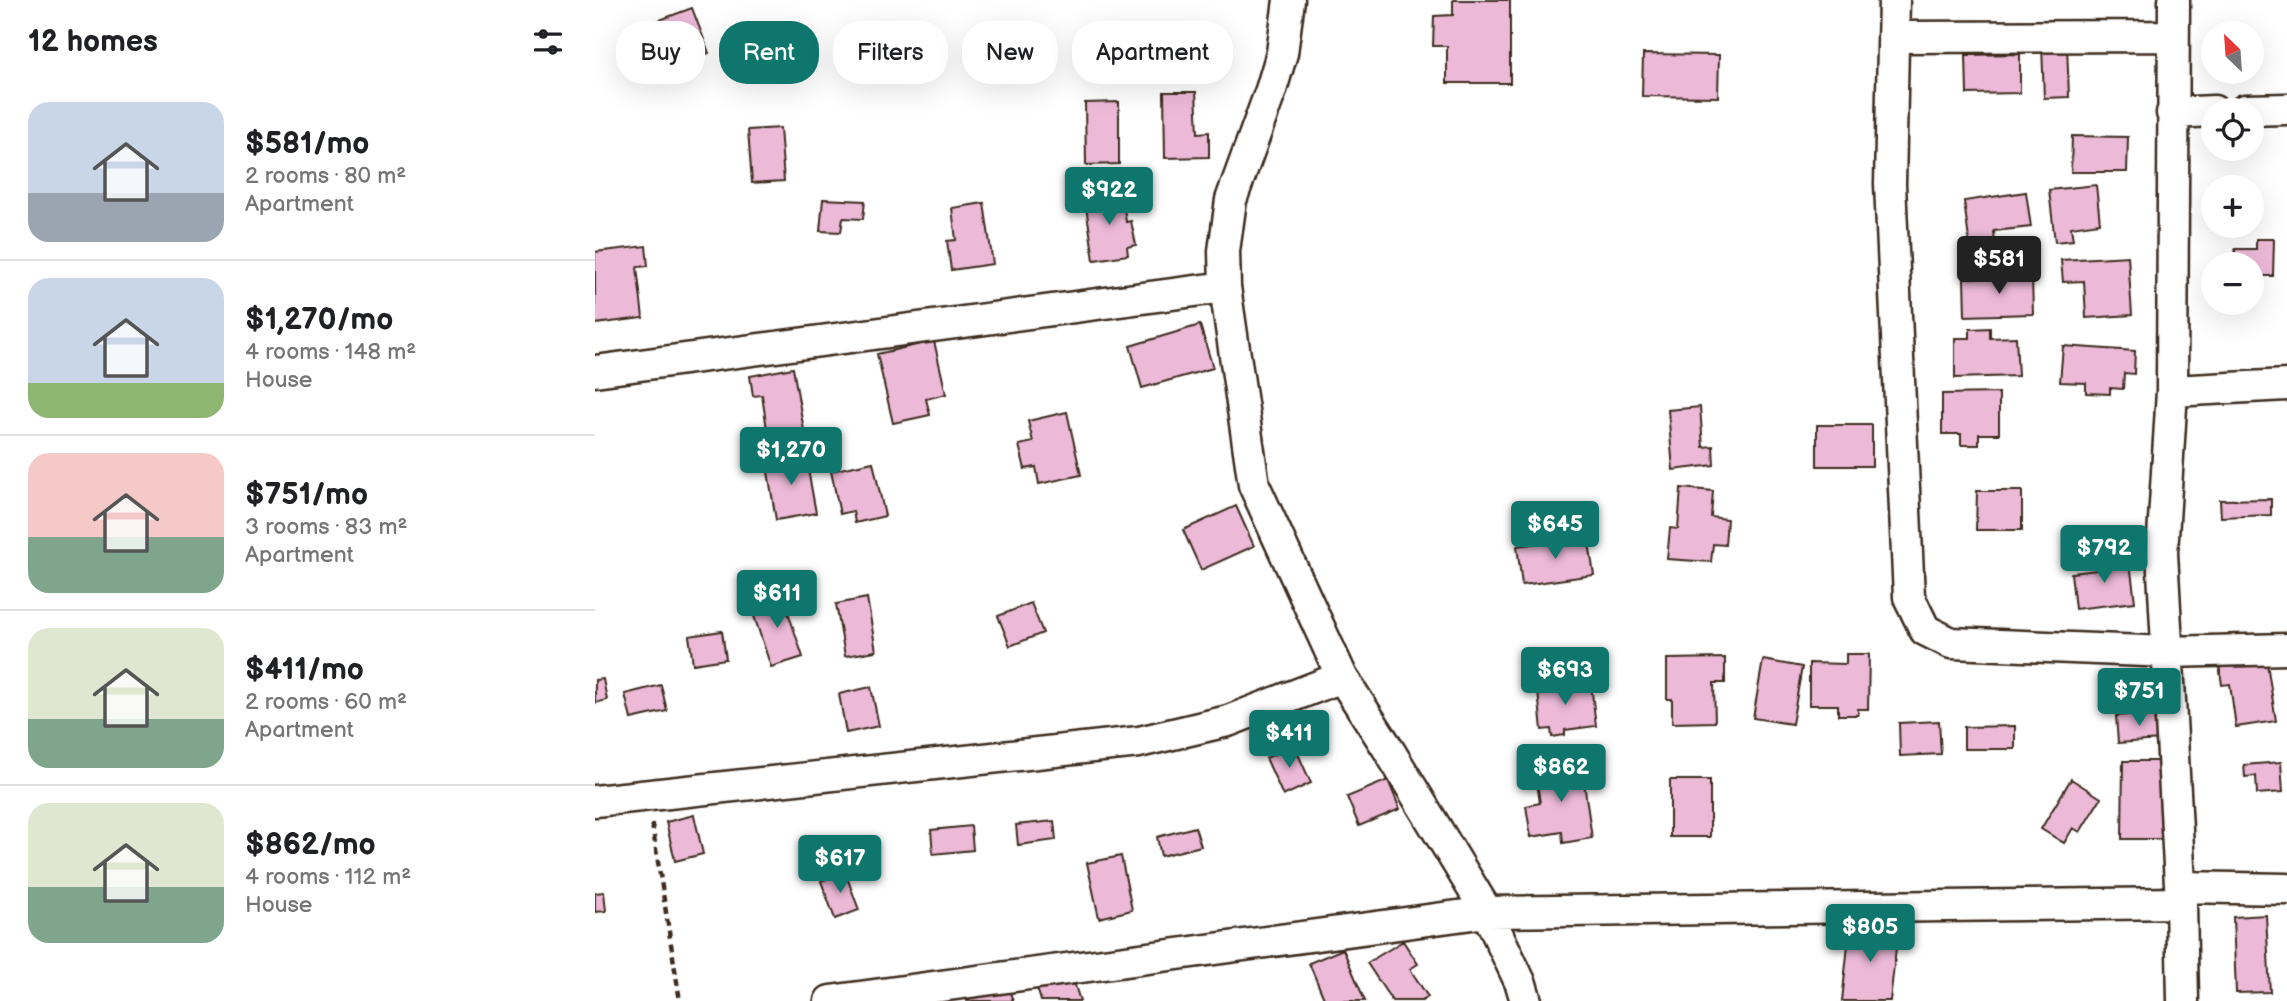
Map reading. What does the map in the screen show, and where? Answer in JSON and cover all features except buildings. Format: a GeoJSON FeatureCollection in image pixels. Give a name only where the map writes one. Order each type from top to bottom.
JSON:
{"type":"FeatureCollection","features":[{"type":"Feature","properties":{"kind":"street"},"geometry":{"type":"LineString","coordinates":[[1289,0],[1282,53],[1231,200],[1224,251],[1226,287],[1254,485],[1342,677],[1487,912],[1521,984],[1526,1001]]}},
{"type":"Feature","properties":{"kind":"street"},"geometry":{"type":"LineString","coordinates":[[1894,0],[1890,184],[1909,597],[1925,630],[1951,643],[2168,652],[2287,649]]}},
{"type":"Feature","properties":{"kind":"street"},"geometry":{"type":"LineString","coordinates":[[2174,0],[2172,391],[2162,553],[2181,895],[2183,1001]]}},
{"type":"Feature","properties":{"kind":"street"},"geometry":{"type":"LineString","coordinates":[[1893,37],[2173,36]]}},
{"type":"Feature","properties":{"kind":"street"},"geometry":{"type":"LineString","coordinates":[[2264,109],[2287,108]]}},
{"type":"Feature","properties":{"kind":"street"},"geometry":{"type":"LineString","coordinates":[[2172,113],[2201,112]]}},
{"type":"Feature","properties":{"kind":"street"},"geometry":{"type":"LineString","coordinates":[[595,371],[1226,287]]}},
{"type":"Feature","properties":{"kind":"street"},"geometry":{"type":"LineString","coordinates":[[2172,391],[2287,385]]}},
{"type":"Feature","properties":{"kind":"street"},"geometry":{"type":"LineString","coordinates":[[595,801],[1139,742],[1228,721],[1342,677]]}},
{"type":"Feature","properties":{"kind":"street"},"geometry":{"type":"LineString","coordinates":[[831,1001],[1487,912],[2181,895],[2287,889]]}},
{"type":"Feature","properties":{"kind":"path"},"geometry":{"type":"LineString","coordinates":[[648,795],[680,1001]]}}]}
